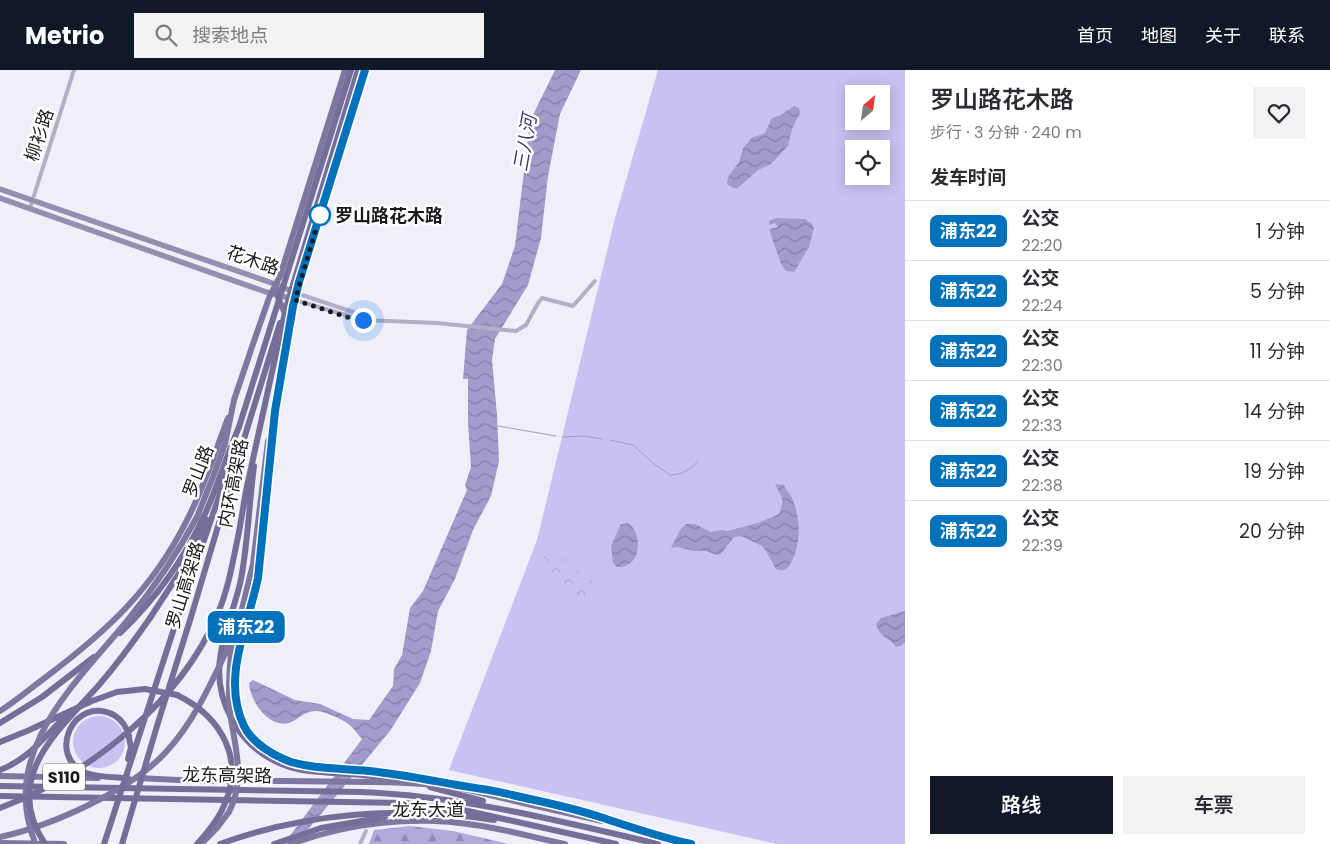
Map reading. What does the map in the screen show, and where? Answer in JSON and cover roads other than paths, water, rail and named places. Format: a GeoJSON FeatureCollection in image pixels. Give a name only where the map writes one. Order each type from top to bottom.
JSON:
{"type":"FeatureCollection","features":[{"type":"Feature","properties":{"kind":"highway","name":"内环高架路"},"geometry":{"type":"LineString","coordinates":[[0,724],[42,697],[89,661],[127,626],[163,585],[183,556],[203,517],[239,426],[351,70]]}},
{"type":"Feature","properties":{"kind":"highway","name":"内环高架路"},"geometry":{"type":"LineString","coordinates":[[0,808],[44,789],[96,756],[149,713],[175,685],[190,665],[212,626],[227,587],[286,308],[358,70]]}},
{"type":"Feature","properties":{"kind":"highway","name":"罗山高架路"},"geometry":{"type":"LineString","coordinates":[[122,844],[156,726],[286,308]]}},
{"type":"Feature","properties":{"kind":"highway","name":"罗山高架路"},"geometry":{"type":"LineString","coordinates":[[104,844],[179,613],[217,504],[234,451],[239,426]]}},
{"type":"Feature","properties":{"kind":"highway"},"geometry":{"type":"LineString","coordinates":[[259,433],[243,568],[236,599],[222,644],[219,663],[219,682],[226,708],[237,729],[258,750],[285,766],[377,777],[428,786],[515,811]]}},
{"type":"Feature","properties":{"kind":"highway"},"geometry":{"type":"LineString","coordinates":[[46,844],[39,833],[32,814],[30,797],[35,766],[50,740],[113,669],[150,618],[178,575],[217,504]]}},
{"type":"Feature","properties":{"kind":"highway"},"geometry":{"type":"LineString","coordinates":[[0,742],[104,696],[132,689],[160,690],[177,695],[196,706],[213,720],[226,743],[231,765],[230,786],[222,810],[199,844]]}},
{"type":"Feature","properties":{"kind":"highway"},"geometry":{"type":"LineString","coordinates":[[0,770],[30,753],[73,710]]}},
{"type":"Feature","properties":{"kind":"highway"},"geometry":{"type":"LineString","coordinates":[[112,819],[131,747],[128,731],[118,718],[103,712],[96,711],[84,714],[75,721],[69,732],[67,743],[68,754],[73,764],[85,772],[98,776],[128,778]]}},
{"type":"Feature","properties":{"kind":"highway","name":"龙东高架路"},"geometry":{"type":"LineString","coordinates":[[0,786],[361,792],[426,796],[515,811],[658,844]]}},
{"type":"Feature","properties":{"kind":"highway","name":"龙东高架路"},"geometry":{"type":"LineString","coordinates":[[0,796],[405,803],[446,807],[616,844]]}},
{"type":"Feature","properties":{"kind":"highway"},"geometry":{"type":"LineString","coordinates":[[220,844],[280,826],[341,823],[416,813],[473,817],[554,830]]}},
{"type":"Feature","properties":{"kind":"highway"},"geometry":{"type":"LineString","coordinates":[[274,844],[341,823]]}},
{"type":"Feature","properties":{"kind":"highway"},"geometry":{"type":"LineString","coordinates":[[0,836],[18,844]]}},
{"type":"Feature","properties":{"kind":"main road","name":"罗山路"},"geometry":{"type":"LineString","coordinates":[[36,843],[26,817],[23,792],[27,763],[39,733],[62,697],[128,620],[164,572],[197,516],[214,477],[225,444],[234,400],[274,294],[275,284],[280,276],[345,70]]}},
{"type":"Feature","properties":{"kind":"main road"},"geometry":{"type":"LineString","coordinates":[[199,844],[217,828],[234,803],[239,767],[230,712],[229,677],[232,654],[253,564],[264,467],[296,292],[365,70]]}},
{"type":"Feature","properties":{"kind":"main road","name":"花木路"},"geometry":{"type":"LineString","coordinates":[[0,189],[296,292]]}},
{"type":"Feature","properties":{"kind":"main road","name":"花木路"},"geometry":{"type":"LineString","coordinates":[[0,198],[295,300]]}},
{"type":"Feature","properties":{"kind":"main road"},"geometry":{"type":"LineString","coordinates":[[274,294],[290,324]]}},
{"type":"Feature","properties":{"kind":"main road"},"geometry":{"type":"LineString","coordinates":[[0,711],[94,640],[126,610],[142,591],[166,557],[187,520],[201,489],[234,400]]}},
{"type":"Feature","properties":{"kind":"main road"},"geometry":{"type":"LineString","coordinates":[[275,411],[261,561],[253,601],[237,658],[235,680],[236,693],[244,726],[257,742],[283,759],[308,768],[376,772],[490,790],[572,809],[633,829]]}},
{"type":"Feature","properties":{"kind":"main road"},"geometry":{"type":"LineString","coordinates":[[0,836],[48,822],[88,804],[128,783],[159,760],[180,734],[200,703],[225,654],[244,606]]}},
{"type":"Feature","properties":{"kind":"main road","name":"S110"},"geometry":{"type":"LineString","coordinates":[[0,776],[128,778]]}},
{"type":"Feature","properties":{"kind":"main road","name":"龙东大道"},"geometry":{"type":"LineString","coordinates":[[128,778],[383,783],[437,786],[466,790],[691,844]]}},
{"type":"Feature","properties":{"kind":"main road","name":"龙东大道"},"geometry":{"type":"LineString","coordinates":[[291,844],[341,823],[396,822],[451,822],[495,828],[565,844]]}},
{"type":"Feature","properties":{"kind":"main road"},"geometry":{"type":"LineString","coordinates":[[0,843],[64,844]]}},
{"type":"Feature","properties":{"kind":"street","name":"柳衫路"},"geometry":{"type":"LineString","coordinates":[[30,208],[74,70]]}},
{"type":"Feature","properties":{"kind":"street"},"geometry":{"type":"LineString","coordinates":[[376,320],[462,325],[516,331],[526,325],[542,298],[573,306],[595,281]]}},
{"type":"Feature","properties":{"kind":"street","name":"花木路"},"geometry":{"type":"LineString","coordinates":[[296,292],[376,320]]}},
{"type":"Feature","properties":{"kind":"street","name":"花木路"},"geometry":{"type":"LineString","coordinates":[[295,300],[350,318],[376,320]]}},
{"type":"Feature","properties":{"kind":"street"},"geometry":{"type":"LineString","coordinates":[[360,844],[366,831]]}},
{"type":"Feature","properties":{"kind":"water"},"geometry":{"type":"Polygon","coordinates":[[[555,70],[581,70],[560,114],[548,176],[541,238],[528,285],[495,339],[492,360],[499,461],[491,496],[473,530],[455,579],[438,611],[431,651],[420,683],[390,731],[296,844],[282,844],[362,739],[345,722],[317,711],[309,712],[289,723],[274,721],[267,717],[257,705],[249,683],[253,680],[295,700],[320,704],[353,719],[369,720],[393,686],[394,669],[402,655],[410,608],[423,591],[467,490],[465,485],[471,467],[468,379],[463,379],[467,330],[502,284],[515,246],[530,121],[555,70]]]}},
{"type":"Feature","properties":{"kind":"water"},"geometry":{"type":"Polygon","coordinates":[[[794,106],[799,108],[800,113],[792,129],[788,146],[771,164],[758,170],[738,188],[730,187],[727,183],[728,177],[739,162],[743,148],[752,138],[765,133],[772,118],[779,116],[794,106]]]}},
{"type":"Feature","properties":{"kind":"water"},"geometry":{"type":"Polygon","coordinates":[[[776,218],[805,219],[814,228],[809,247],[794,272],[786,271],[781,264],[769,229],[778,227],[775,223],[769,225],[769,221],[776,218]]]}},
{"type":"Feature","properties":{"kind":"water"},"geometry":{"type":"Polygon","coordinates":[[[775,484],[784,485],[792,498],[797,514],[799,531],[797,548],[787,569],[776,569],[762,546],[741,536],[734,537],[721,554],[717,555],[706,551],[693,551],[678,547],[671,548],[680,530],[686,524],[695,524],[711,532],[728,531],[758,523],[779,514],[782,499],[775,484]]]}},
{"type":"Feature","properties":{"kind":"water"},"geometry":{"type":"Polygon","coordinates":[[[628,523],[636,535],[638,542],[637,550],[631,563],[617,567],[613,563],[611,546],[621,524],[628,523]]]}},
{"type":"Feature","properties":{"kind":"water"},"geometry":{"type":"Polygon","coordinates":[[[905,611],[905,642],[901,646],[896,647],[880,633],[876,624],[881,618],[905,611]]]}},
{"type":"Feature","properties":{"kind":"waterway"},"geometry":{"type":"LineString","coordinates":[[498,426],[556,436]]}},
{"type":"Feature","properties":{"kind":"waterway"},"geometry":{"type":"LineString","coordinates":[[563,437],[585,436],[602,439]]}},
{"type":"Feature","properties":{"kind":"waterway"},"geometry":{"type":"LineString","coordinates":[[610,440],[633,445],[654,464],[670,475],[685,472],[697,462]]}},
{"type":"Feature","properties":{"kind":"place","name":"罗山路花木路"},"geometry":{"type":"Point","coordinates":[320,215]}},
{"type":"Feature","properties":{"kind":"water label","name":"三八河"},"geometry":{"type":"Point","coordinates":[525,143]}}]}
